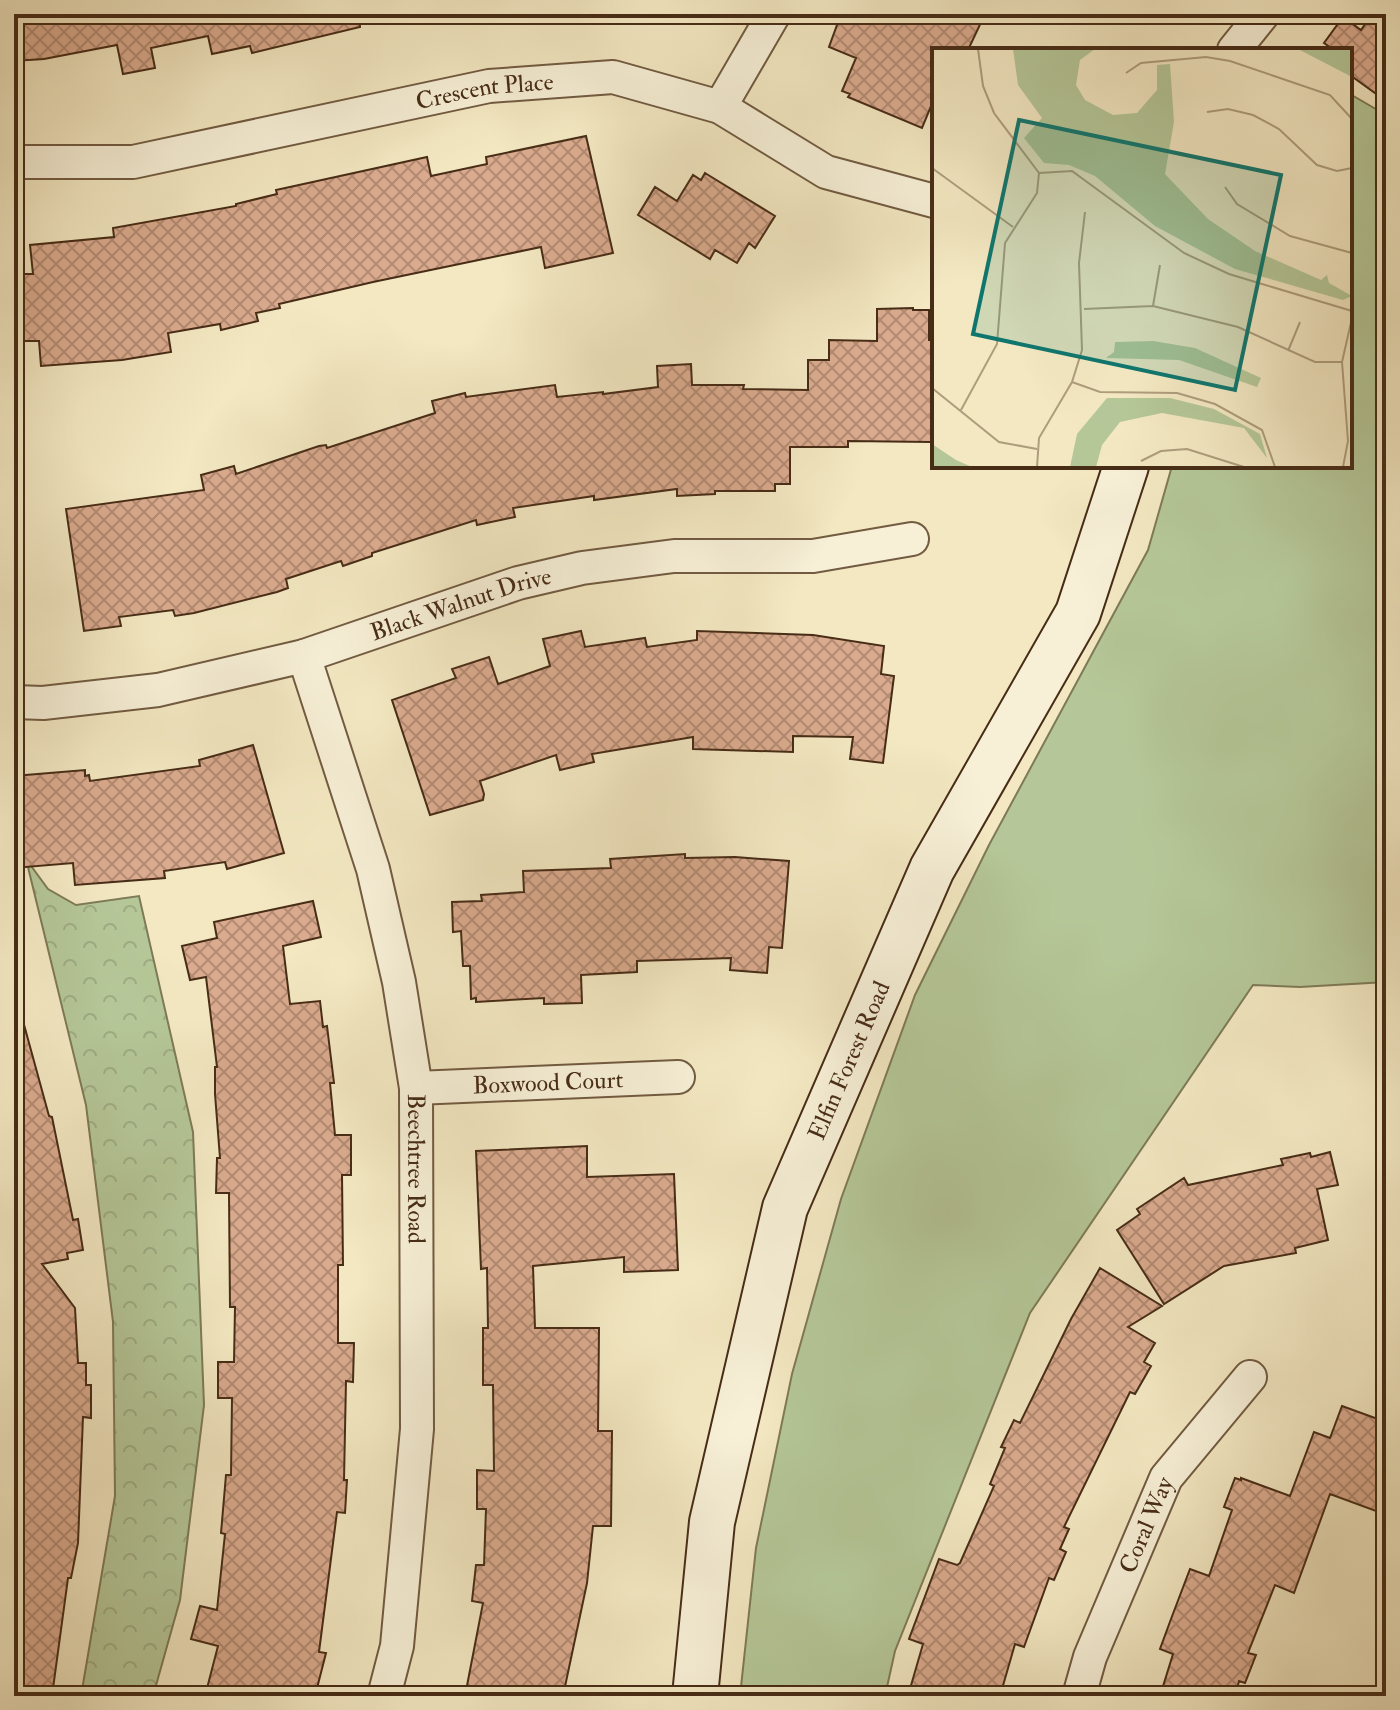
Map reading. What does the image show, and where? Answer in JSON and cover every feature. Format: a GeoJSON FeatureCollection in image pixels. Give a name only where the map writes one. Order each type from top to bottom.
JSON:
{"type":"FeatureCollection","features":[{"type":"Feature","properties":{"kind":"street"},"geometry":{"type":"LineString","coordinates":[[720,107],[774,14]]}},
{"type":"Feature","properties":{"kind":"street"},"geometry":{"type":"LineString","coordinates":[[1236,48],[1263,14]]}},
{"type":"Feature","properties":{"kind":"street","name":"Crescent Place"},"geometry":{"type":"LineString","coordinates":[[14,162],[133,162],[489,86],[613,77],[720,107],[826,172],[932,200]]}},
{"type":"Feature","properties":{"kind":"street","name":"Elfin Forest Road"},"geometry":{"type":"LineString","coordinates":[[695,1696],[712,1522],[785,1208],[932,869],[1078,613],[1125,468]]}},
{"type":"Feature","properties":{"kind":"street","name":"Black Walnut Drive"},"geometry":{"type":"LineString","coordinates":[[14,702],[43,703],[158,690],[304,656],[518,583],[582,568],[674,556],[813,556],[912,539]]}},
{"type":"Feature","properties":{"kind":"street","name":"Beechtree Road"},"geometry":{"type":"LineString","coordinates":[[304,656],[373,869],[399,982],[416,1088],[417,1429],[397,1646],[384,1696]]}},
{"type":"Feature","properties":{"kind":"street","name":"Boxwood Court"},"geometry":{"type":"LineString","coordinates":[[416,1088],[678,1077]]}},
{"type":"Feature","properties":{"kind":"street","name":"Coral Way"},"geometry":{"type":"LineString","coordinates":[[1079,1696],[1090,1657],[1166,1478],[1250,1377]]}},
{"type":"Feature","properties":{"kind":"green space"},"geometry":{"type":"Polygon","coordinates":[[[1352,95],[1386,115],[1386,982],[1300,987],[1253,985],[1030,1313],[895,1651],[885,1696],[740,1696],[756,1548],[792,1374],[841,1199],[915,995],[989,845],[1148,550],[1171,468],[1352,468],[1352,95]]]}},
{"type":"Feature","properties":{"kind":"green space"},"geometry":{"type":"Polygon","coordinates":[[[26,859],[48,889],[76,905],[139,896],[193,1132],[204,1405],[180,1600],[153,1696],[81,1696],[115,1496],[113,1322],[86,1105],[26,859]]]}},
{"type":"Feature","properties":{"kind":"building"},"geometry":{"type":"Polygon","coordinates":[[[14,14],[359,14],[360,27],[252,53],[250,46],[212,54],[208,36],[151,48],[155,68],[123,74],[117,45],[44,59],[14,61],[14,14]]]}},
{"type":"Feature","properties":{"kind":"building"},"geometry":{"type":"Polygon","coordinates":[[[841,14],[985,14],[969,48],[932,48],[932,104],[922,128],[848,97],[850,94],[842,91],[856,58],[829,47],[841,14]]]}},
{"type":"Feature","properties":{"kind":"building"},"geometry":{"type":"Polygon","coordinates":[[[1372,14],[1386,14],[1386,101],[1352,76],[1352,48],[1331,48],[1324,43],[1343,17],[1361,30],[1372,14]]]}},
{"type":"Feature","properties":{"kind":"building"},"geometry":{"type":"Polygon","coordinates":[[[586,136],[613,253],[545,268],[541,247],[373,282],[279,304],[280,308],[256,313],[258,321],[221,330],[220,324],[168,333],[171,352],[122,360],[41,366],[39,341],[14,341],[14,274],[33,274],[30,245],[114,237],[113,228],[236,206],[277,194],[276,190],[427,157],[431,176],[487,164],[486,157],[586,136]]]}},
{"type":"Feature","properties":{"kind":"building"},"geometry":{"type":"Polygon","coordinates":[[[705,173],[775,216],[755,248],[749,243],[737,263],[715,250],[710,259],[638,215],[655,187],[677,201],[693,175],[701,180],[705,173]]]}},
{"type":"Feature","properties":{"kind":"building"},"geometry":{"type":"Polygon","coordinates":[[[877,309],[929,310],[929,340],[932,340],[931,442],[848,441],[848,447],[790,447],[790,484],[775,484],[775,491],[715,491],[715,494],[677,496],[677,489],[594,500],[594,496],[513,508],[515,517],[477,525],[476,520],[372,553],[372,556],[343,566],[341,561],[286,579],[288,588],[277,592],[194,613],[175,616],[173,610],[119,617],[121,626],[84,631],[66,509],[204,490],[201,475],[234,466],[236,474],[319,446],[326,445],[327,448],[435,413],[432,401],[465,393],[466,397],[555,385],[557,397],[658,387],[657,366],[691,364],[692,385],[808,390],[808,360],[829,360],[829,340],[877,341],[877,309]]]}},
{"type":"Feature","properties":{"kind":"building"},"geometry":{"type":"Polygon","coordinates":[[[581,631],[585,647],[645,638],[647,647],[697,640],[697,631],[813,635],[884,646],[881,674],[894,676],[883,763],[850,759],[853,737],[793,736],[793,752],[693,749],[693,737],[592,754],[594,762],[560,770],[556,755],[480,781],[483,800],[430,815],[392,700],[456,678],[452,669],[489,657],[498,684],[550,666],[543,639],[581,631]]]}},
{"type":"Feature","properties":{"kind":"building"},"geometry":{"type":"Polygon","coordinates":[[[253,745],[284,853],[227,869],[225,862],[164,871],[165,878],[75,885],[73,863],[14,868],[14,776],[85,770],[85,776],[89,775],[90,781],[200,766],[199,760],[253,745]]]}},
{"type":"Feature","properties":{"kind":"building"},"geometry":{"type":"Polygon","coordinates":[[[685,854],[685,858],[735,857],[789,861],[782,948],[769,947],[767,973],[730,970],[731,958],[637,961],[637,972],[581,975],[582,1003],[544,1004],[544,998],[476,1002],[476,998],[471,999],[470,966],[463,966],[461,931],[453,932],[452,902],[482,901],[481,895],[524,892],[523,871],[611,868],[610,859],[685,854]]]}},
{"type":"Feature","properties":{"kind":"building"},"geometry":{"type":"Polygon","coordinates":[[[313,901],[321,937],[283,946],[290,1004],[320,1001],[323,1027],[327,1026],[334,1083],[330,1083],[335,1135],[351,1135],[351,1175],[342,1175],[343,1265],[338,1265],[338,1343],[354,1343],[353,1382],[346,1381],[345,1513],[337,1512],[319,1652],[326,1653],[315,1696],[205,1696],[218,1646],[191,1639],[200,1606],[217,1610],[225,1534],[221,1533],[226,1475],[231,1475],[232,1398],[218,1398],[218,1362],[234,1362],[235,1307],[230,1307],[229,1193],[216,1193],[217,1158],[220,1158],[215,1094],[217,1067],[206,977],[190,980],[182,946],[217,938],[214,922],[313,901]]]}},
{"type":"Feature","properties":{"kind":"building"},"geometry":{"type":"Polygon","coordinates":[[[23,1021],[49,1116],[52,1117],[73,1220],[78,1219],[83,1250],[67,1253],[68,1259],[42,1264],[75,1308],[78,1363],[86,1363],[86,1385],[91,1385],[91,1418],[83,1417],[78,1543],[71,1578],[68,1578],[52,1696],[14,1696],[14,1022],[23,1021]]]}},
{"type":"Feature","properties":{"kind":"building"},"geometry":{"type":"Polygon","coordinates":[[[587,1146],[587,1177],[674,1174],[678,1270],[624,1272],[624,1257],[533,1266],[535,1328],[599,1328],[598,1431],[612,1431],[611,1526],[593,1526],[587,1583],[563,1696],[465,1696],[483,1603],[472,1601],[476,1565],[484,1565],[486,1509],[477,1509],[477,1470],[494,1471],[493,1385],[483,1385],[483,1328],[488,1328],[487,1268],[481,1269],[476,1151],[587,1146]]]}},
{"type":"Feature","properties":{"kind":"building"},"geometry":{"type":"Polygon","coordinates":[[[1330,1152],[1338,1185],[1317,1189],[1328,1240],[1295,1248],[1296,1253],[1224,1266],[1164,1304],[1117,1230],[1140,1214],[1137,1209],[1184,1178],[1188,1185],[1283,1165],[1281,1159],[1330,1152]]]}},
{"type":"Feature","properties":{"kind":"building"},"geometry":{"type":"Polygon","coordinates":[[[1100,1268],[1162,1306],[1128,1327],[1155,1343],[1144,1362],[1151,1366],[1135,1394],[1130,1392],[1064,1527],[1069,1529],[1060,1549],[1066,1552],[1054,1580],[1049,1578],[1024,1647],[1015,1644],[1000,1696],[919,1696],[920,1691],[910,1689],[923,1644],[909,1639],[939,1559],[957,1565],[960,1563],[994,1486],[990,1484],[1005,1448],[1001,1447],[1014,1420],[1020,1423],[1100,1268]]]}},
{"type":"Feature","properties":{"kind":"building"},"geometry":{"type":"Polygon","coordinates":[[[1342,1406],[1386,1422],[1386,1483],[1376,1511],[1330,1494],[1294,1593],[1275,1585],[1248,1653],[1256,1655],[1245,1683],[1239,1681],[1235,1696],[1160,1696],[1173,1654],[1160,1649],[1190,1569],[1209,1576],[1232,1510],[1224,1507],[1235,1478],[1290,1496],[1314,1432],[1330,1438],[1342,1406]]]}}]}
